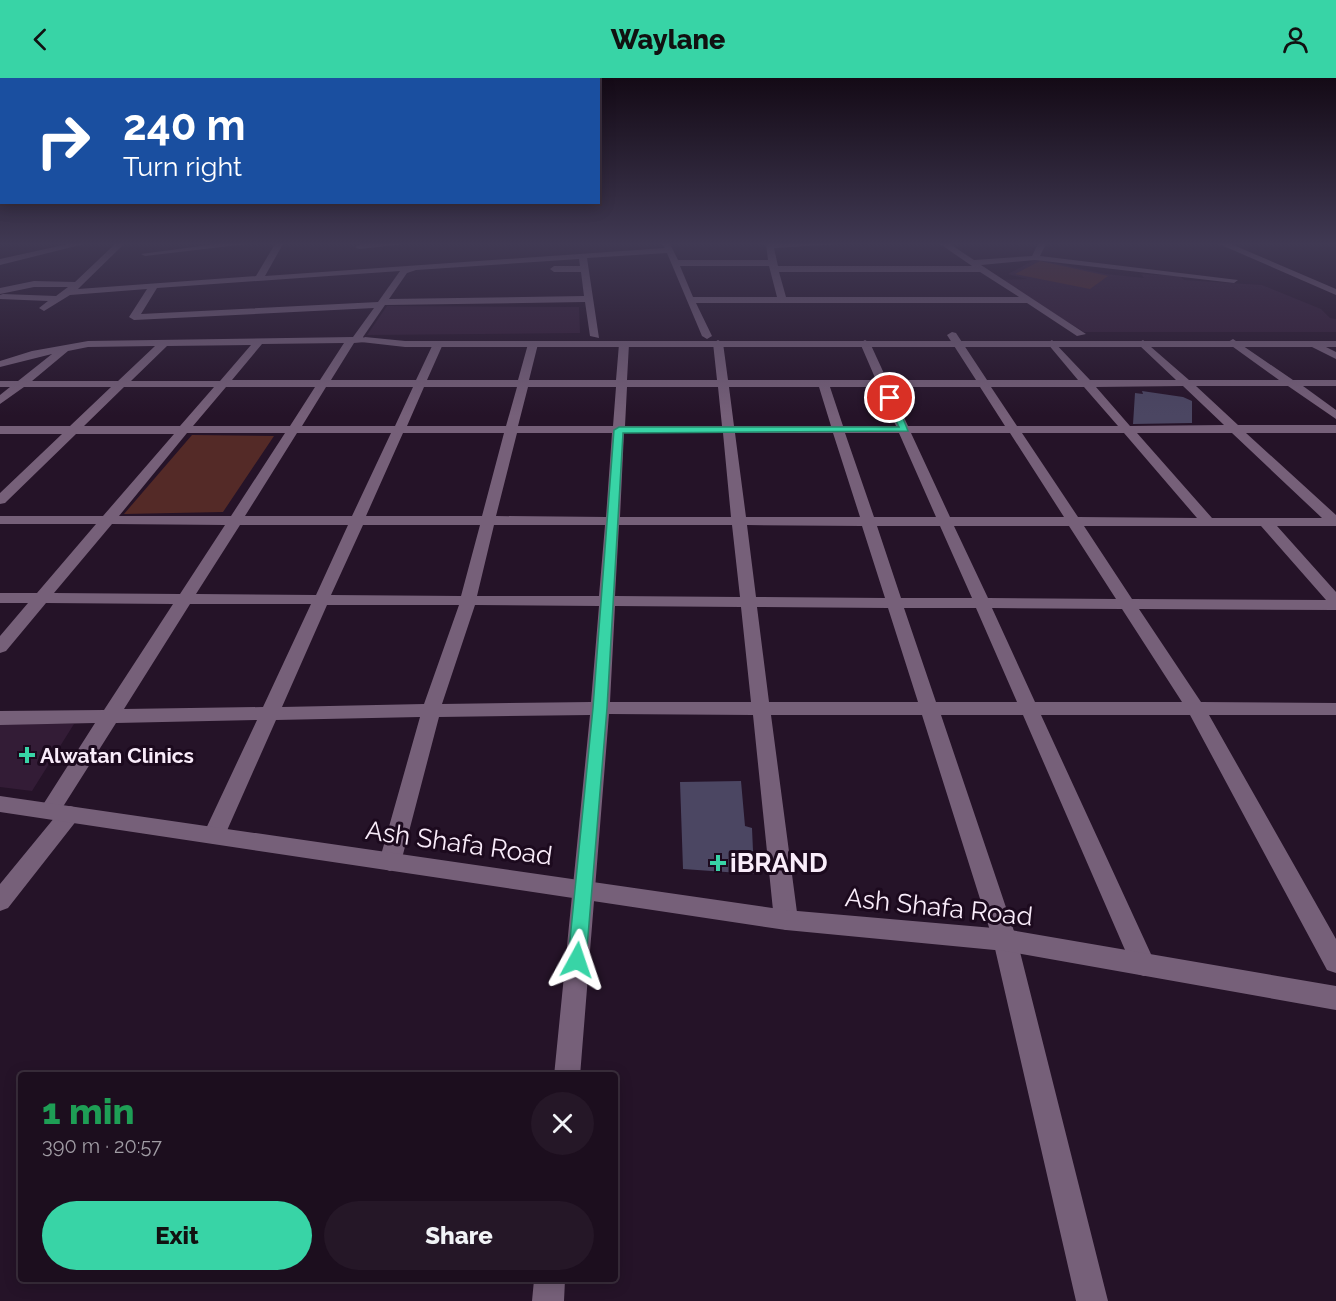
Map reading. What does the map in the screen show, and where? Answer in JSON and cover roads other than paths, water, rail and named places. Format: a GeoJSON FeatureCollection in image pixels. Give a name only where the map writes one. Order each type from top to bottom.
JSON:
{"type":"FeatureCollection","features":[{"type":"Feature","properties":{"kind":"street"},"geometry":{"type":"LineString","coordinates":[[44,308],[55,301]]}},
{"type":"Feature","properties":{"kind":"street"},"geometry":{"type":"LineString","coordinates":[[144,301],[134,317],[381,303],[481,301]]}},
{"type":"Feature","properties":{"kind":"street"},"geometry":{"type":"LineString","coordinates":[[589,301],[595,336]]}},
{"type":"Feature","properties":{"kind":"street"},"geometry":{"type":"LineString","coordinates":[[691,301],[712,340],[722,383],[786,920]]}},
{"type":"Feature","properties":{"kind":"street"},"geometry":{"type":"LineString","coordinates":[[1030,301],[1081,334]]}},
{"type":"Feature","properties":{"kind":"street"},"geometry":{"type":"LineString","coordinates":[[0,901],[59,812],[109,717],[184,599],[323,383],[358,340],[381,303]]}},
{"type":"Feature","properties":{"kind":"street"},"geometry":{"type":"LineString","coordinates":[[358,340],[412,336],[595,336],[865,343],[1081,334],[1336,335]]}},
{"type":"Feature","properties":{"kind":"street"},"geometry":{"type":"LineString","coordinates":[[955,339],[1196,709],[1336,962]]}},
{"type":"Feature","properties":{"kind":"street"},"geometry":{"type":"LineString","coordinates":[[0,364],[32,354],[88,344],[166,341],[358,340],[438,344],[624,344],[712,340],[955,339],[1052,343],[1336,344]]}},
{"type":"Feature","properties":{"kind":"street"},"geometry":{"type":"LineString","coordinates":[[0,647],[260,340]]}},
{"type":"Feature","properties":{"kind":"street"},"geometry":{"type":"LineString","coordinates":[[0,500],[166,341]]}},
{"type":"Feature","properties":{"kind":"street"},"geometry":{"type":"LineString","coordinates":[[1233,342],[1336,416]]}},
{"type":"Feature","properties":{"kind":"street"},"geometry":{"type":"LineString","coordinates":[[865,343],[1144,964]]}},
{"type":"Feature","properties":{"kind":"street"},"geometry":{"type":"LineString","coordinates":[[1052,343],[1209,523]]}},
{"type":"Feature","properties":{"kind":"street"},"geometry":{"type":"LineString","coordinates":[[1143,343],[1335,522]]}},
{"type":"Feature","properties":{"kind":"street"},"geometry":{"type":"LineString","coordinates":[[214,835],[438,344]]}},
{"type":"Feature","properties":{"kind":"street"},"geometry":{"type":"LineString","coordinates":[[390,861],[431,711],[468,600],[533,344]]}},
{"type":"Feature","properties":{"kind":"street"},"geometry":{"type":"LineString","coordinates":[[567,1072],[600,708],[624,344]]}},
{"type":"Feature","properties":{"kind":"street"},"geometry":{"type":"LineString","coordinates":[[1314,344],[1336,356]]}},
{"type":"Feature","properties":{"kind":"street"},"geometry":{"type":"LineString","coordinates":[[0,401],[65,348]]}},
{"type":"Feature","properties":{"kind":"street"},"geometry":{"type":"LineString","coordinates":[[823,383],[1005,940],[1092,1301]]}},
{"type":"Feature","properties":{"kind":"street"},"geometry":{"type":"LineString","coordinates":[[0,384],[1336,383]]}},
{"type":"Feature","properties":{"kind":"street"},"geometry":{"type":"LineString","coordinates":[[0,430],[1336,429]]}},
{"type":"Feature","properties":{"kind":"street"},"geometry":{"type":"LineString","coordinates":[[0,520],[1266,524],[1335,522]]}},
{"type":"Feature","properties":{"kind":"street"},"geometry":{"type":"LineString","coordinates":[[1266,524],[1336,603]]}},
{"type":"Feature","properties":{"kind":"street"},"geometry":{"type":"LineString","coordinates":[[0,598],[1336,603]]}},
{"type":"Feature","properties":{"kind":"street"},"geometry":{"type":"LineString","coordinates":[[0,718],[600,708],[1336,709]]}},
{"type":"Feature","properties":{"kind":"street","name":"Ash Shafa Road"},"geometry":{"type":"LineString","coordinates":[[0,804],[786,920],[1005,940],[1336,998]]}},
{"type":"Feature","properties":{"kind":"street"},"geometry":{"type":"LineString","coordinates":[[548,1301],[550,1282]]}},
{"type":"Feature","properties":{"kind":"place","name":"Alwatan Clinics"},"geometry":{"type":"Point","coordinates":[27,755]}},
{"type":"Feature","properties":{"kind":"place","name":"iBRAND"},"geometry":{"type":"Point","coordinates":[718,863]}}]}
